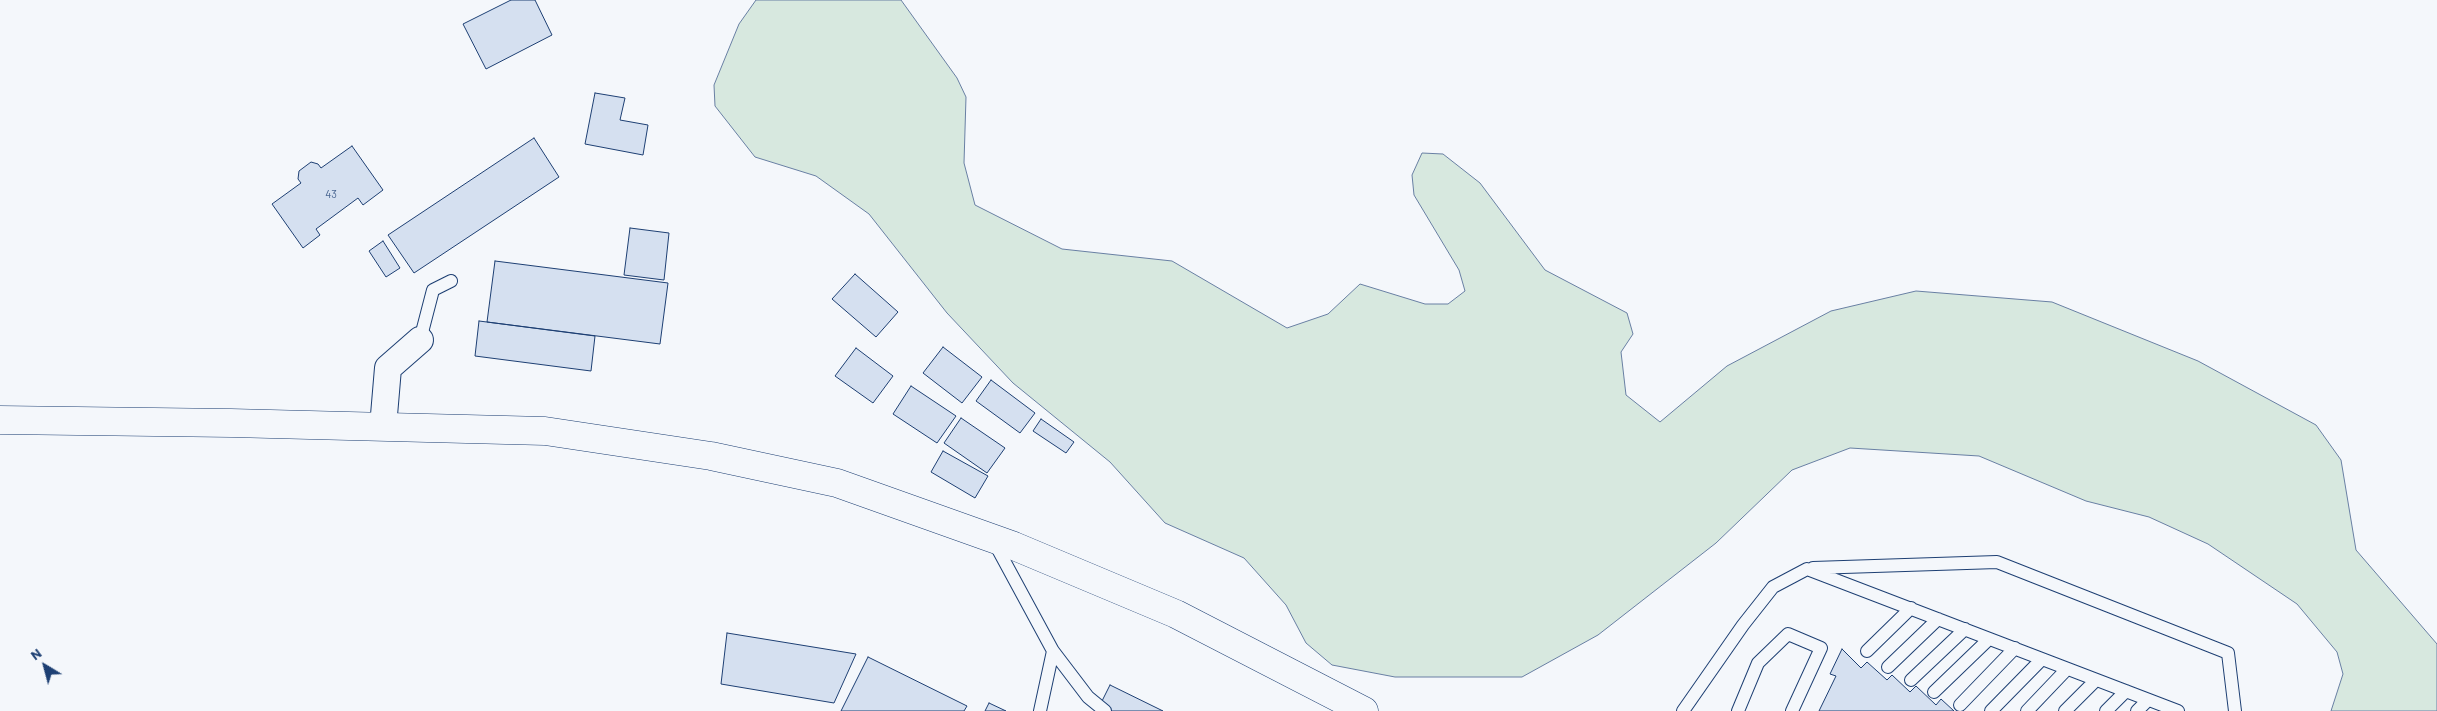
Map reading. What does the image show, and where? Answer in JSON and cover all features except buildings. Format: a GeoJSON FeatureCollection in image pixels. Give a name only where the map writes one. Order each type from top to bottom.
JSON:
{"type":"FeatureCollection","features":[{"type":"Feature","properties":{"kind":"main road"},"geometry":{"type":"LineString","coordinates":[[0,420],[383,426],[545,431],[711,456],[836,483],[992,538],[1176,614],[1364,711]]}},
{"type":"Feature","properties":{"kind":"street"},"geometry":{"type":"LineString","coordinates":[[383,426],[388,368],[420,340]]}},
{"type":"Feature","properties":{"kind":"lane"},"geometry":{"type":"LineString","coordinates":[[420,340],[433,290],[451,281]]}},
{"type":"Feature","properties":{"kind":"lane"},"geometry":{"type":"LineString","coordinates":[[992,538],[1053,651],[1088,697],[1105,711]]}},
{"type":"Feature","properties":{"kind":"lane"},"geometry":{"type":"LineString","coordinates":[[1683,711],[1743,625],[1773,587],[1807,569],[1997,562],[2228,653],[2235,711]]}},
{"type":"Feature","properties":{"kind":"lane"},"geometry":{"type":"LineString","coordinates":[[1807,569],[2178,711]]}},
{"type":"Feature","properties":{"kind":"lane"},"geometry":{"type":"LineString","coordinates":[[1867,651],[1911,608]]}},
{"type":"Feature","properties":{"kind":"lane"},"geometry":{"type":"LineString","coordinates":[[1888,668],[1938,619]]}},
{"type":"Feature","properties":{"kind":"lane"},"geometry":{"type":"LineString","coordinates":[[1911,680],[1965,630]]}},
{"type":"Feature","properties":{"kind":"lane"},"geometry":{"type":"LineString","coordinates":[[1738,711],[1758,663],[1788,634],[1820,648],[1792,711]]}},
{"type":"Feature","properties":{"kind":"lane"},"geometry":{"type":"LineString","coordinates":[[1934,692],[1990,639]]}},
{"type":"Feature","properties":{"kind":"lane"},"geometry":{"type":"LineString","coordinates":[[1960,705],[2015,648]]}},
{"type":"Feature","properties":{"kind":"lane"},"geometry":{"type":"LineString","coordinates":[[1040,711],[1053,651]]}},
{"type":"Feature","properties":{"kind":"lane"},"geometry":{"type":"LineString","coordinates":[[1991,711],[2042,659]]}},
{"type":"Feature","properties":{"kind":"lane"},"geometry":{"type":"LineString","coordinates":[[2026,711],[2067,669]]}},
{"type":"Feature","properties":{"kind":"lane"},"geometry":{"type":"LineString","coordinates":[[2065,711],[2096,680]]}},
{"type":"Feature","properties":{"kind":"lane"},"geometry":{"type":"LineString","coordinates":[[2106,711],[2126,691]]}},
{"type":"Feature","properties":{"kind":"lane"},"geometry":{"type":"LineString","coordinates":[[2137,711],[2148,700]]}},
{"type":"Feature","properties":{"kind":"shaded area"},"geometry":{"type":"Polygon","coordinates":[[[756,0],[901,0],[957,78],[966,97],[964,163],[975,205],[1062,249],[1172,261],[1287,328],[1328,314],[1360,284],[1425,304],[1448,304],[1465,291],[1459,270],[1414,195],[1412,175],[1422,153],[1443,154],[1480,183],[1545,270],[1627,313],[1633,334],[1621,352],[1626,395],[1660,422],[1727,366],[1831,311],[1916,291],[2052,302],[2198,361],[2316,425],[2341,460],[2356,550],[2437,644],[2437,711],[2331,711],[2343,674],[2337,652],[2297,604],[2208,544],[2149,517],[2086,501],[1979,456],[1850,448],[1792,470],[1716,543],[1598,635],[1522,677],[1395,677],[1332,665],[1306,643],[1286,605],[1244,558],[1165,523],[1110,462],[1013,383],[947,313],[869,214],[816,176],[755,157],[715,106],[714,85],[739,24],[756,0]]]}}]}
